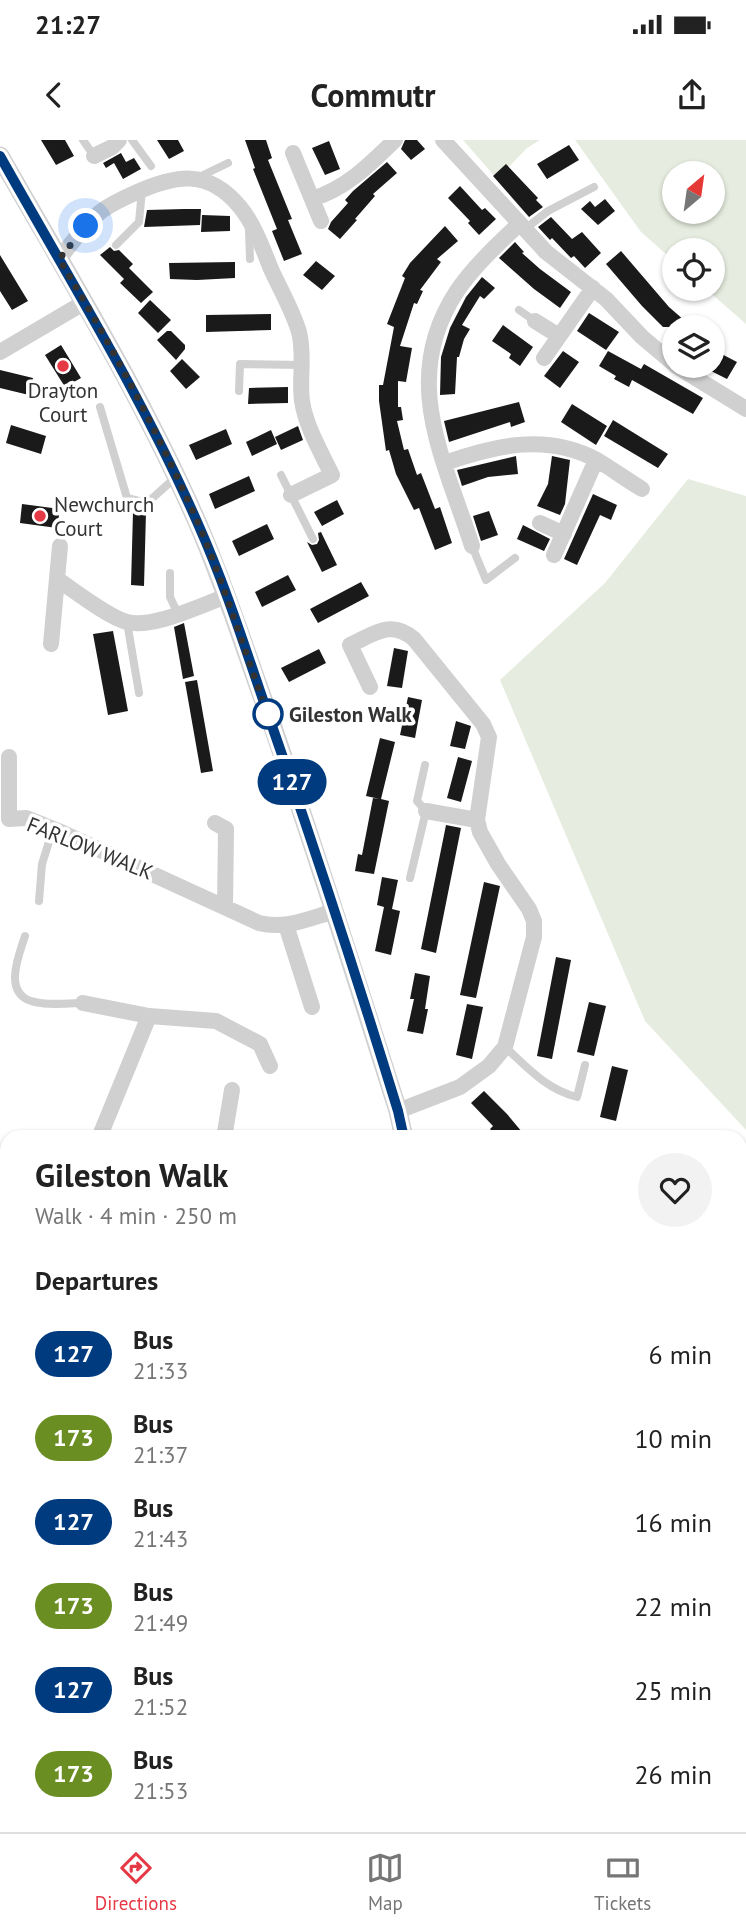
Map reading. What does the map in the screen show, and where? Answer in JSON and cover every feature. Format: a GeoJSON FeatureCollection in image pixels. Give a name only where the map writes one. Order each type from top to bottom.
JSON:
{"type":"FeatureCollection","features":[{"type":"Feature","properties":{"kind":"street"},"geometry":{"type":"LineString","coordinates":[[94,156],[112,147],[118,140]]}},
{"type":"Feature","properties":{"kind":"street"},"geometry":{"type":"LineString","coordinates":[[312,199],[349,182],[395,140]]}},
{"type":"Feature","properties":{"kind":"street"},"geometry":{"type":"LineString","coordinates":[[443,140],[546,252],[606,299],[662,355]]}},
{"type":"Feature","properties":{"kind":"street"},"geometry":{"type":"LineString","coordinates":[[293,153],[321,221]]}},
{"type":"Feature","properties":{"kind":"street"},"geometry":{"type":"LineString","coordinates":[[0,156],[5,177],[85,302],[176,476],[198,524],[227,596],[335,911],[402,1130]]}},
{"type":"Feature","properties":{"kind":"street"},"geometry":{"type":"LineString","coordinates":[[59,259],[99,213],[142,190],[175,178],[194,179],[211,184],[227,194],[241,208],[298,330],[302,400],[306,417],[332,475],[291,495]]}},
{"type":"Feature","properties":{"kind":"street"},"geometry":{"type":"LineString","coordinates":[[472,546],[432,427],[428,401],[434,342],[458,291],[477,266],[521,227]]}},
{"type":"Feature","properties":{"kind":"street"},"geometry":{"type":"LineString","coordinates":[[544,358],[593,288]]}},
{"type":"Feature","properties":{"kind":"street"},"geometry":{"type":"LineString","coordinates":[[0,352],[85,302]]}},
{"type":"Feature","properties":{"kind":"street"},"geometry":{"type":"LineString","coordinates":[[535,321],[559,336]]}},
{"type":"Feature","properties":{"kind":"street"},"geometry":{"type":"LineString","coordinates":[[696,378],[746,409]]}},
{"type":"Feature","properties":{"kind":"street"},"geometry":{"type":"LineString","coordinates":[[445,463],[504,445],[529,444],[571,449],[596,460],[642,489]]}},
{"type":"Feature","properties":{"kind":"street"},"geometry":{"type":"LineString","coordinates":[[554,555],[596,460]]}},
{"type":"Feature","properties":{"kind":"street"},"geometry":{"type":"LineString","coordinates":[[540,523],[564,534]]}},
{"type":"Feature","properties":{"kind":"street"},"geometry":{"type":"LineString","coordinates":[[51,645],[60,546]]}},
{"type":"Feature","properties":{"kind":"street"},"geometry":{"type":"LineString","coordinates":[[57,579],[127,622],[144,623],[227,596]]}},
{"type":"Feature","properties":{"kind":"street"},"geometry":{"type":"LineString","coordinates":[[369,687],[350,645],[385,629],[405,632],[414,639],[487,731],[487,756],[477,820],[489,850],[529,909],[534,921],[534,937],[505,1047],[489,1066],[460,1087],[398,1111]]}},
{"type":"Feature","properties":{"kind":"street","name":"FARLOW WALK"},"geometry":{"type":"LineString","coordinates":[[9,757],[9,819],[26,818],[53,829],[136,864],[259,923],[286,925],[335,911]]}},
{"type":"Feature","properties":{"kind":"street"},"geometry":{"type":"LineString","coordinates":[[426,811],[477,820]]}},
{"type":"Feature","properties":{"kind":"street"},"geometry":{"type":"LineString","coordinates":[[215,823],[226,828],[225,907]]}},
{"type":"Feature","properties":{"kind":"street"},"geometry":{"type":"LineString","coordinates":[[286,925],[312,1007]]}},
{"type":"Feature","properties":{"kind":"street"},"geometry":{"type":"LineString","coordinates":[[83,1003],[149,1016],[216,1021],[260,1044],[270,1066]]}},
{"type":"Feature","properties":{"kind":"street"},"geometry":{"type":"LineString","coordinates":[[102,1130],[149,1016]]}},
{"type":"Feature","properties":{"kind":"street"},"geometry":{"type":"LineString","coordinates":[[225,1130],[232,1090]]}},
{"type":"Feature","properties":{"kind":"lane"},"geometry":{"type":"LineString","coordinates":[[83,140],[94,156]]}},
{"type":"Feature","properties":{"kind":"lane"},"geometry":{"type":"LineString","coordinates":[[132,140],[151,166]]}},
{"type":"Feature","properties":{"kind":"lane"},"geometry":{"type":"LineString","coordinates":[[194,179],[228,163]]}},
{"type":"Feature","properties":{"kind":"lane"},"geometry":{"type":"LineString","coordinates":[[521,227],[594,187]]}},
{"type":"Feature","properties":{"kind":"lane"},"geometry":{"type":"LineString","coordinates":[[116,245],[139,222],[142,190]]}},
{"type":"Feature","properties":{"kind":"lane"},"geometry":{"type":"LineString","coordinates":[[249,223],[250,259]]}},
{"type":"Feature","properties":{"kind":"lane"},"geometry":{"type":"LineString","coordinates":[[519,310],[535,321]]}},
{"type":"Feature","properties":{"kind":"lane"},"geometry":{"type":"LineString","coordinates":[[239,391],[240,364],[302,365]]}},
{"type":"Feature","properties":{"kind":"lane"},"geometry":{"type":"LineString","coordinates":[[100,407],[127,498],[147,503],[176,476]]}},
{"type":"Feature","properties":{"kind":"lane"},"geometry":{"type":"LineString","coordinates":[[281,475],[313,539]]}},
{"type":"Feature","properties":{"kind":"lane"},"geometry":{"type":"LineString","coordinates":[[472,546],[486,580],[515,558]]}},
{"type":"Feature","properties":{"kind":"lane"},"geometry":{"type":"LineString","coordinates":[[170,573],[170,597],[178,614]]}},
{"type":"Feature","properties":{"kind":"lane"},"geometry":{"type":"LineString","coordinates":[[127,622],[139,693]]}},
{"type":"Feature","properties":{"kind":"lane"},"geometry":{"type":"LineString","coordinates":[[411,878],[426,811],[417,802],[425,765]]}},
{"type":"Feature","properties":{"kind":"lane"},"geometry":{"type":"LineString","coordinates":[[39,901],[42,864],[53,829]]}},
{"type":"Feature","properties":{"kind":"lane"},"geometry":{"type":"LineString","coordinates":[[25,936],[15,965],[17,988],[23,997],[33,1002],[83,1003]]}},
{"type":"Feature","properties":{"kind":"lane"},"geometry":{"type":"LineString","coordinates":[[505,1047],[549,1086],[577,1097],[585,1065]]}},
{"type":"Feature","properties":{"kind":"shaded area"},"geometry":{"type":"Polygon","coordinates":[[[463,140],[540,140],[527,148],[497,179],[463,140]]]}},
{"type":"Feature","properties":{"kind":"shaded area"},"geometry":{"type":"Polygon","coordinates":[[[575,140],[746,140],[746,324],[720,301],[725,301],[725,238],[662,238],[662,250],[641,232],[575,140]]]}},
{"type":"Feature","properties":{"kind":"shaded area"},"geometry":{"type":"Polygon","coordinates":[[[688,479],[746,496],[746,1130],[645,1021],[500,680],[605,583],[688,479]]]}},
{"type":"Feature","properties":{"kind":"building"},"geometry":{"type":"Polygon","coordinates":[[[41,140],[65,140],[74,156],[56,165],[41,140]]]}},
{"type":"Feature","properties":{"kind":"building"},"geometry":{"type":"Polygon","coordinates":[[[157,140],[178,140],[184,151],[169,159],[157,140]]]}},
{"type":"Feature","properties":{"kind":"building"},"geometry":{"type":"Polygon","coordinates":[[[245,140],[266,140],[272,158],[268,160],[292,219],[288,220],[302,254],[284,261],[272,231],[277,229],[253,169],[255,168],[245,140]]]}},
{"type":"Feature","properties":{"kind":"building"},"geometry":{"type":"Polygon","coordinates":[[[405,140],[417,140],[425,149],[411,160],[401,149],[405,140]]]}},
{"type":"Feature","properties":{"kind":"building"},"geometry":{"type":"Polygon","coordinates":[[[329,141],[340,169],[325,175],[312,148],[329,141]]]}},
{"type":"Feature","properties":{"kind":"building"},"geometry":{"type":"Polygon","coordinates":[[[569,145],[579,160],[547,179],[537,164],[569,145]]]}},
{"type":"Feature","properties":{"kind":"building"},"geometry":{"type":"Polygon","coordinates":[[[121,153],[126,162],[134,158],[141,169],[123,179],[114,163],[106,168],[103,163],[121,153]]]}},
{"type":"Feature","properties":{"kind":"building"},"geometry":{"type":"Polygon","coordinates":[[[387,162],[397,173],[373,194],[375,196],[340,239],[328,229],[331,222],[348,203],[345,200],[353,191],[387,162]]]}},
{"type":"Feature","properties":{"kind":"building"},"geometry":{"type":"Polygon","coordinates":[[[506,164],[543,207],[529,217],[493,176],[506,164]]]}},
{"type":"Feature","properties":{"kind":"building"},"geometry":{"type":"Polygon","coordinates":[[[460,186],[482,210],[485,208],[496,219],[479,235],[448,198],[460,186]]]}},
{"type":"Feature","properties":{"kind":"building"},"geometry":{"type":"Polygon","coordinates":[[[605,199],[615,211],[598,225],[581,209],[590,201],[595,207],[605,199]]]}},
{"type":"Feature","properties":{"kind":"building"},"geometry":{"type":"Polygon","coordinates":[[[201,209],[200,225],[144,227],[147,210],[201,209]]]}},
{"type":"Feature","properties":{"kind":"building"},"geometry":{"type":"Polygon","coordinates":[[[202,215],[230,216],[230,231],[201,232],[202,215]]]}},
{"type":"Feature","properties":{"kind":"building"},"geometry":{"type":"Polygon","coordinates":[[[551,217],[572,239],[582,232],[601,253],[585,268],[574,256],[571,258],[538,227],[551,217]]]}},
{"type":"Feature","properties":{"kind":"building"},"geometry":{"type":"Polygon","coordinates":[[[445,226],[458,241],[437,259],[441,262],[420,290],[423,291],[417,304],[414,303],[400,346],[412,348],[406,382],[398,381],[398,407],[401,407],[403,420],[397,421],[404,450],[408,449],[417,475],[421,473],[435,509],[440,507],[452,543],[435,550],[419,508],[414,510],[396,474],[389,450],[386,451],[379,385],[383,385],[394,327],[387,324],[405,278],[402,276],[410,263],[445,226]]]}},
{"type":"Feature","properties":{"kind":"building"},"geometry":{"type":"Polygon","coordinates":[[[515,242],[524,252],[522,253],[571,292],[560,308],[499,258],[515,242]]]}},
{"type":"Feature","properties":{"kind":"building"},"geometry":{"type":"Polygon","coordinates":[[[110,247],[114,251],[119,250],[133,264],[129,268],[153,292],[141,303],[120,283],[124,279],[100,255],[110,247]]]}},
{"type":"Feature","properties":{"kind":"building"},"geometry":{"type":"Polygon","coordinates":[[[621,251],[662,301],[678,315],[662,315],[662,326],[606,264],[621,251]]]}},
{"type":"Feature","properties":{"kind":"building"},"geometry":{"type":"Polygon","coordinates":[[[0,255],[28,301],[12,310],[0,291],[0,255]]]}},
{"type":"Feature","properties":{"kind":"building"},"geometry":{"type":"Polygon","coordinates":[[[316,261],[335,276],[322,290],[303,275],[316,261]]]}},
{"type":"Feature","properties":{"kind":"building"},"geometry":{"type":"Polygon","coordinates":[[[235,262],[235,278],[170,279],[169,263],[235,262]]]}},
{"type":"Feature","properties":{"kind":"building"},"geometry":{"type":"Polygon","coordinates":[[[482,277],[495,288],[484,299],[480,296],[462,325],[470,329],[457,357],[455,394],[440,395],[441,357],[450,328],[466,297],[482,277]]]}},
{"type":"Feature","properties":{"kind":"building"},"geometry":{"type":"Polygon","coordinates":[[[150,300],[171,320],[158,333],[138,313],[150,300]]]}},
{"type":"Feature","properties":{"kind":"building"},"geometry":{"type":"Polygon","coordinates":[[[589,313],[619,332],[606,350],[577,331],[589,313]]]}},
{"type":"Feature","properties":{"kind":"building"},"geometry":{"type":"Polygon","coordinates":[[[271,314],[271,330],[206,332],[206,315],[271,314]]]}},
{"type":"Feature","properties":{"kind":"building"},"geometry":{"type":"Polygon","coordinates":[[[503,325],[533,347],[520,366],[509,358],[511,354],[492,341],[503,325]]]}},
{"type":"Feature","properties":{"kind":"building"},"geometry":{"type":"Polygon","coordinates":[[[167,331],[171,331],[185,345],[176,360],[157,340],[167,331]]]}},
{"type":"Feature","properties":{"kind":"building","name":"Drayton Court"},"geometry":{"type":"Polygon","coordinates":[[[61,345],[81,378],[65,387],[45,355],[61,345]]]}},
{"type":"Feature","properties":{"kind":"building"},"geometry":{"type":"Polygon","coordinates":[[[563,351],[579,362],[560,388],[544,376],[563,351]]]}},
{"type":"Feature","properties":{"kind":"building"},"geometry":{"type":"Polygon","coordinates":[[[608,351],[641,369],[644,364],[662,374],[662,378],[668,378],[703,398],[693,414],[632,380],[629,387],[599,366],[608,351]]]}},
{"type":"Feature","properties":{"kind":"building"},"geometry":{"type":"Polygon","coordinates":[[[725,356],[737,362],[727,379],[725,378],[725,356]]]}},
{"type":"Feature","properties":{"kind":"building"},"geometry":{"type":"Polygon","coordinates":[[[182,359],[200,377],[186,389],[170,371],[182,359]]]}},
{"type":"Feature","properties":{"kind":"building","name":"Drayton Court"},"geometry":{"type":"Polygon","coordinates":[[[0,370],[33,378],[29,395],[0,388],[0,370]]]}},
{"type":"Feature","properties":{"kind":"building"},"geometry":{"type":"Polygon","coordinates":[[[288,387],[288,403],[248,404],[249,388],[288,387]]]}},
{"type":"Feature","properties":{"kind":"building"},"geometry":{"type":"Polygon","coordinates":[[[519,402],[525,422],[511,427],[510,422],[449,442],[444,421],[519,402]]]}},
{"type":"Feature","properties":{"kind":"building"},"geometry":{"type":"Polygon","coordinates":[[[572,404],[607,426],[596,445],[561,422],[572,404]]]}},
{"type":"Feature","properties":{"kind":"building"},"geometry":{"type":"Polygon","coordinates":[[[613,420],[668,454],[658,468],[604,436],[613,420]]]}},
{"type":"Feature","properties":{"kind":"building","name":"Newchurch Court"},"geometry":{"type":"Polygon","coordinates":[[[11,425],[46,436],[41,454],[6,443],[11,425]]]}},
{"type":"Feature","properties":{"kind":"building"},"geometry":{"type":"Polygon","coordinates":[[[298,426],[303,440],[281,450],[275,437],[298,426]]]}},
{"type":"Feature","properties":{"kind":"building"},"geometry":{"type":"Polygon","coordinates":[[[226,429],[232,444],[196,460],[189,445],[226,429]]]}},
{"type":"Feature","properties":{"kind":"building"},"geometry":{"type":"Polygon","coordinates":[[[271,430],[277,444],[252,456],[246,442],[271,430]]]}},
{"type":"Feature","properties":{"kind":"building"},"geometry":{"type":"Polygon","coordinates":[[[516,456],[518,474],[488,477],[462,486],[457,470],[516,456]]]}},
{"type":"Feature","properties":{"kind":"building"},"geometry":{"type":"Polygon","coordinates":[[[552,456],[570,460],[565,504],[560,515],[537,506],[548,484],[552,456]]]}},
{"type":"Feature","properties":{"kind":"building"},"geometry":{"type":"Polygon","coordinates":[[[249,476],[255,491],[215,509],[209,494],[249,476]]]}},
{"type":"Feature","properties":{"kind":"building"},"geometry":{"type":"Polygon","coordinates":[[[593,494],[617,505],[611,520],[600,515],[577,565],[564,559],[593,494]]]}},
{"type":"Feature","properties":{"kind":"building"},"geometry":{"type":"Polygon","coordinates":[[[337,500],[344,514],[322,526],[314,512],[337,500]]]}},
{"type":"Feature","properties":{"kind":"building","name":"Newchurch Court"},"geometry":{"type":"Polygon","coordinates":[[[22,504],[60,509],[57,528],[20,523],[22,504]]]}},
{"type":"Feature","properties":{"kind":"building"},"geometry":{"type":"Polygon","coordinates":[[[489,511],[498,535],[481,541],[473,516],[489,511]]]}},
{"type":"Feature","properties":{"kind":"building"},"geometry":{"type":"Polygon","coordinates":[[[133,512],[146,512],[144,586],[131,585],[133,512]]]}},
{"type":"Feature","properties":{"kind":"building"},"geometry":{"type":"Polygon","coordinates":[[[267,524],[274,539],[239,556],[232,541],[267,524]]]}},
{"type":"Feature","properties":{"kind":"building"},"geometry":{"type":"Polygon","coordinates":[[[523,525],[550,539],[544,551],[517,539],[523,525]]]}},
{"type":"Feature","properties":{"kind":"building"},"geometry":{"type":"Polygon","coordinates":[[[321,532],[337,565],[322,572],[307,542],[317,544],[318,533],[321,532]]]}},
{"type":"Feature","properties":{"kind":"building"},"geometry":{"type":"Polygon","coordinates":[[[288,575],[296,590],[262,607],[255,592],[288,575]]]}},
{"type":"Feature","properties":{"kind":"building"},"geometry":{"type":"Polygon","coordinates":[[[361,582],[369,596],[318,623],[310,609],[361,582]]]}},
{"type":"Feature","properties":{"kind":"building"},"geometry":{"type":"Polygon","coordinates":[[[184,623],[194,676],[183,679],[174,627],[184,623]]]}},
{"type":"Feature","properties":{"kind":"building"},"geometry":{"type":"Polygon","coordinates":[[[113,631],[128,711],[108,715],[93,634],[113,631]]]}},
{"type":"Feature","properties":{"kind":"building"},"geometry":{"type":"Polygon","coordinates":[[[394,648],[408,651],[402,688],[387,686],[394,648]]]}},
{"type":"Feature","properties":{"kind":"building"},"geometry":{"type":"Polygon","coordinates":[[[319,649],[326,663],[289,682],[281,668],[319,649]]]}},
{"type":"Feature","properties":{"kind":"building"},"geometry":{"type":"Polygon","coordinates":[[[197,680],[213,771],[201,773],[185,682],[197,680]]]}},
{"type":"Feature","properties":{"kind":"building"},"geometry":{"type":"Polygon","coordinates":[[[408,697],[422,700],[415,738],[400,735],[408,697]]]}},
{"type":"Feature","properties":{"kind":"building"},"geometry":{"type":"Polygon","coordinates":[[[456,721],[471,726],[465,749],[450,746],[456,721]]]}},
{"type":"Feature","properties":{"kind":"building"},"geometry":{"type":"Polygon","coordinates":[[[380,738],[395,742],[381,799],[389,801],[374,874],[355,871],[358,854],[362,855],[373,798],[380,799],[366,796],[380,738]]]}},
{"type":"Feature","properties":{"kind":"building"},"geometry":{"type":"Polygon","coordinates":[[[458,757],[472,761],[461,802],[447,798],[458,757]]]}},
{"type":"Feature","properties":{"kind":"building"},"geometry":{"type":"Polygon","coordinates":[[[446,825],[461,828],[436,953],[421,949],[446,825]]]}},
{"type":"Feature","properties":{"kind":"building"},"geometry":{"type":"Polygon","coordinates":[[[382,877],[398,880],[392,909],[400,911],[391,955],[375,951],[384,907],[377,905],[382,877]]]}},
{"type":"Feature","properties":{"kind":"building"},"geometry":{"type":"Polygon","coordinates":[[[484,882],[500,886],[476,998],[460,995],[484,882]]]}},
{"type":"Feature","properties":{"kind":"building"},"geometry":{"type":"Polygon","coordinates":[[[556,957],[571,960],[552,1059],[537,1056],[556,957]]]}},
{"type":"Feature","properties":{"kind":"building"},"geometry":{"type":"Polygon","coordinates":[[[415,973],[430,976],[423,1034],[407,1031],[414,999],[410,999],[415,973]]]}},
{"type":"Feature","properties":{"kind":"building"},"geometry":{"type":"Polygon","coordinates":[[[589,1002],[606,1006],[594,1056],[577,1052],[589,1002]]]}},
{"type":"Feature","properties":{"kind":"building"},"geometry":{"type":"Polygon","coordinates":[[[467,1004],[483,1007],[472,1059],[456,1055],[467,1004]]]}},
{"type":"Feature","properties":{"kind":"building"},"geometry":{"type":"Polygon","coordinates":[[[612,1066],[628,1070],[616,1121],[600,1117],[612,1066]]]}},
{"type":"Feature","properties":{"kind":"building"},"geometry":{"type":"Polygon","coordinates":[[[484,1091],[520,1130],[491,1130],[493,1126],[471,1103],[484,1091]]]}},
{"type":"Feature","properties":{"kind":"bus line","name":"127"},"geometry":{"type":"LineString","coordinates":[[0,156],[85,302],[141,406],[198,524],[219,575],[292,783],[402,1130]]}},
{"type":"Feature","properties":{"kind":"place","name":"Drayton Court"},"geometry":{"type":"Point","coordinates":[63,366]}},
{"type":"Feature","properties":{"kind":"place","name":"Newchurch Court"},"geometry":{"type":"Point","coordinates":[40,516]}},
{"type":"Feature","properties":{"kind":"place","name":"Gileston Walk"},"geometry":{"type":"Point","coordinates":[268,714]}},
{"type":"Feature","properties":{"kind":"route"},"geometry":{"type":"LineString","coordinates":[[86,226],[59,259],[85,302],[172,467],[219,575],[268,714]]}}]}
